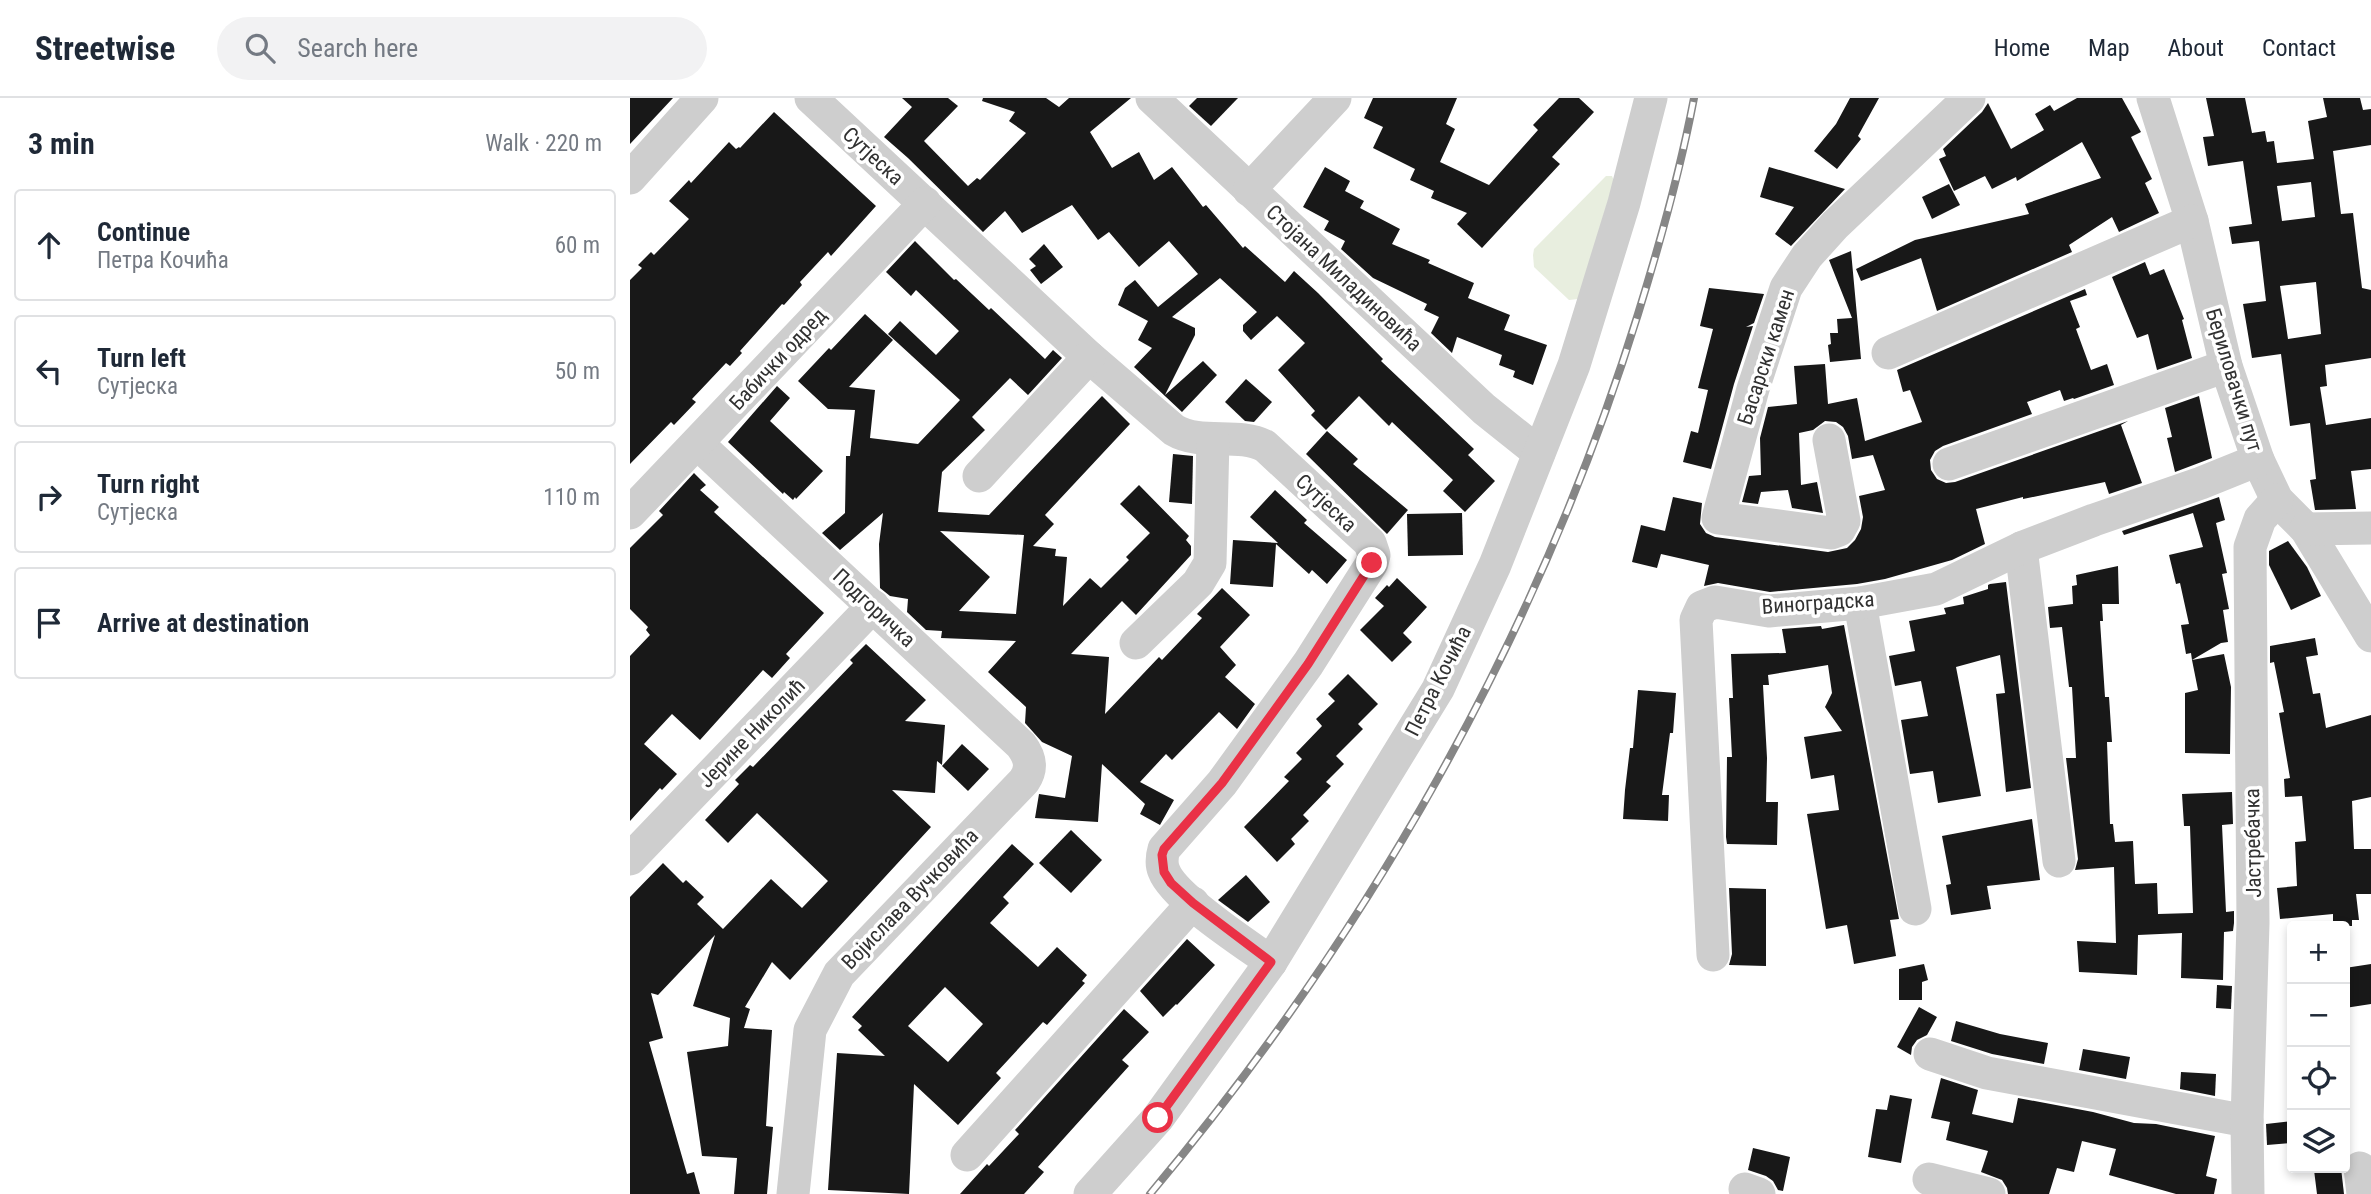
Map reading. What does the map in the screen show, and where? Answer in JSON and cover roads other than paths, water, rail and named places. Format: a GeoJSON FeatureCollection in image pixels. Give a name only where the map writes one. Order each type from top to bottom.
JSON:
{"type":"FeatureCollection","features":[{"type":"Feature","properties":{"kind":"street"},"geometry":{"type":"LineString","coordinates":[[630,178],[702,98]]}},
{"type":"Feature","properties":{"kind":"street","name":"Сутјеска"},"geometry":{"type":"LineString","coordinates":[[811,98],[1089,358],[1174,430],[1190,437],[1256,442],[1265,446],[1370,543],[1374,555],[1372,563],[1308,664],[1222,783],[1164,849],[1162,864],[1171,883],[1271,962]]}},
{"type":"Feature","properties":{"kind":"street","name":"Стојана Миладиновића"},"geometry":{"type":"LineString","coordinates":[[1152,98],[1484,409],[1539,453]]}},
{"type":"Feature","properties":{"kind":"street"},"geometry":{"type":"LineString","coordinates":[[1249,190],[1335,98]]}},
{"type":"Feature","properties":{"kind":"street","name":"Петра Кочића"},"geometry":{"type":"LineString","coordinates":[[1090,1194],[1158,1118],[1271,962],[1438,690],[1495,565],[1574,365],[1624,203],[1651,98]]}},
{"type":"Feature","properties":{"kind":"street","name":"Басарски камен"},"geometry":{"type":"LineString","coordinates":[[1829,440],[1844,522],[1839,530],[1831,533],[1718,518],[1753,389],[1786,288],[1807,256],[1835,225],[1969,98]]}},
{"type":"Feature","properties":{"kind":"street","name":"Бериловачки пут"},"geometry":{"type":"LineString","coordinates":[[2153,98],[2192,221],[2226,366],[2258,460],[2277,500],[2306,529],[2371,636]]}},
{"type":"Feature","properties":{"kind":"street","name":"Бабички одред"},"geometry":{"type":"LineString","coordinates":[[630,513],[925,203]]}},
{"type":"Feature","properties":{"kind":"street"},"geometry":{"type":"LineString","coordinates":[[1888,353],[2192,221]]}},
{"type":"Feature","properties":{"kind":"street"},"geometry":{"type":"LineString","coordinates":[[979,476],[1089,358]]}},
{"type":"Feature","properties":{"kind":"street"},"geometry":{"type":"LineString","coordinates":[[1949,464],[2226,366]]}},
{"type":"Feature","properties":{"kind":"street"},"geometry":{"type":"LineString","coordinates":[[1136,643],[1203,578],[1210,563],[1213,439]]}},
{"type":"Feature","properties":{"kind":"street","name":"Подгоричка"},"geometry":{"type":"LineString","coordinates":[[698,444],[1021,744],[1030,764],[1030,773],[1024,781]]}},
{"type":"Feature","properties":{"kind":"street","name":"Виноградска"},"geometry":{"type":"LineString","coordinates":[[1713,955],[1696,620],[1702,607],[1715,602],[1769,611],[1860,603],[1936,589],[2021,548],[2258,460]]}},
{"type":"Feature","properties":{"kind":"street","name":"Јастребачка"},"geometry":{"type":"LineString","coordinates":[[2248,1194],[2247,1121],[2253,923],[2250,547],[2260,519],[2277,500]]}},
{"type":"Feature","properties":{"kind":"street"},"geometry":{"type":"LineString","coordinates":[[2306,529],[2371,528]]}},
{"type":"Feature","properties":{"kind":"street"},"geometry":{"type":"LineString","coordinates":[[2021,548],[2059,861]]}},
{"type":"Feature","properties":{"kind":"street"},"geometry":{"type":"LineString","coordinates":[[1860,603],[1916,909]]}},
{"type":"Feature","properties":{"kind":"street","name":"Јерине Николић"},"geometry":{"type":"LineString","coordinates":[[636,841],[873,606]]}},
{"type":"Feature","properties":{"kind":"street","name":"Војислава Вучковића"},"geometry":{"type":"LineString","coordinates":[[793,1194],[810,1030],[839,974],[1024,781]]}},
{"type":"Feature","properties":{"kind":"street"},"geometry":{"type":"LineString","coordinates":[[967,1155],[1193,903]]}},
{"type":"Feature","properties":{"kind":"street"},"geometry":{"type":"LineString","coordinates":[[1930,1054],[1987,1073],[2247,1121]]}},
{"type":"Feature","properties":{"kind":"street"},"geometry":{"type":"LineString","coordinates":[[1929,1179],[1989,1194]]}},
{"type":"Feature","properties":{"kind":"railway"},"geometry":{"type":"LineString","coordinates":[[1150,1194],[1229,1095],[1304,993],[1373,887],[1438,778],[1497,666],[1550,551],[1597,434],[1654,261],[1694,98]]}}]}
